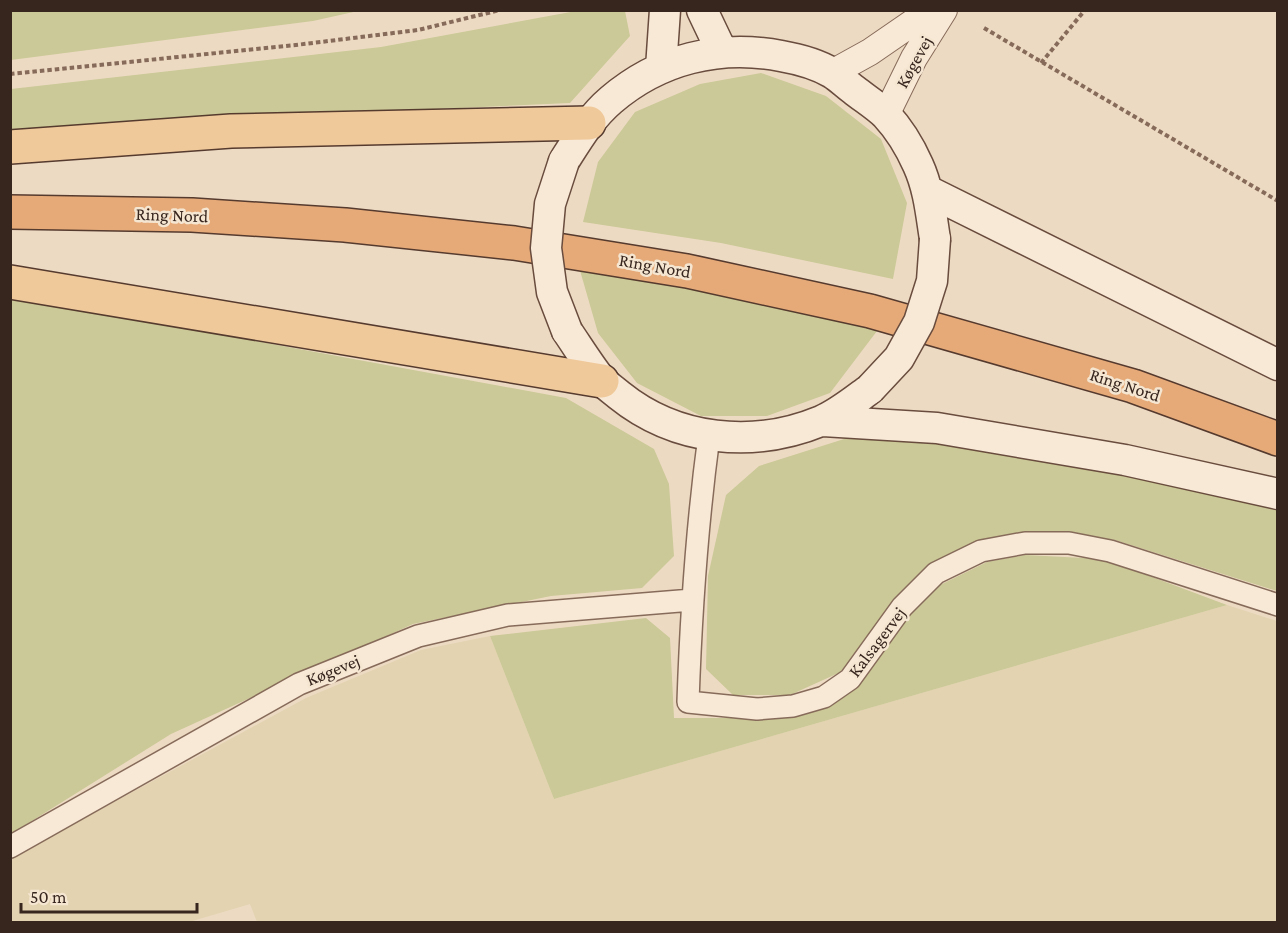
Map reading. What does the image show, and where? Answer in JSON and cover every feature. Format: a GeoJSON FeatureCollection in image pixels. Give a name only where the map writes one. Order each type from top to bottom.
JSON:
{"type":"FeatureCollection","features":[{"type":"Feature","properties":{"kind":"highway"},"geometry":{"type":"LineString","coordinates":[[10,197],[193,200],[347,209],[516,228],[691,255],[875,296],[1129,366],[1278,420]]}},
{"type":"Feature","properties":{"kind":"highway","name":"Ring Nord"},"geometry":{"type":"LineString","coordinates":[[10,212],[192,215],[345,225],[514,243],[687,271],[870,311],[927,327],[1133,386],[1278,439]]}},
{"type":"Feature","properties":{"kind":"main road"},"geometry":{"type":"LineString","coordinates":[[661,68],[664,10]]}},
{"type":"Feature","properties":{"kind":"main road"},"geometry":{"type":"LineString","coordinates":[[702,10],[722,51]]}},
{"type":"Feature","properties":{"kind":"main road"},"geometry":{"type":"LineString","coordinates":[[722,51],[760,51],[797,59],[832,73],[885,115],[903,138],[918,164],[928,191],[936,239],[932,281],[919,322],[898,358],[870,389],[823,421],[786,433],[748,439],[709,436],[670,425],[633,406],[602,381],[567,331],[552,292],[546,248],[550,204],[564,161],[589,123],[610,101],[634,82],[661,68],[691,57],[722,51]]}},
{"type":"Feature","properties":{"kind":"main road"},"geometry":{"type":"LineString","coordinates":[[10,147],[231,131],[589,123]]}},
{"type":"Feature","properties":{"kind":"main road"},"geometry":{"type":"LineString","coordinates":[[928,191],[1278,365]]}},
{"type":"Feature","properties":{"kind":"main road"},"geometry":{"type":"LineString","coordinates":[[10,282],[602,381]]}},
{"type":"Feature","properties":{"kind":"main road"},"geometry":{"type":"LineString","coordinates":[[823,421],[937,428],[1125,460],[1278,494]]}},
{"type":"Feature","properties":{"kind":"street","name":"Køgevej"},"geometry":{"type":"LineString","coordinates":[[832,73],[870,52],[931,10]]}},
{"type":"Feature","properties":{"kind":"street","name":"Køgevej"},"geometry":{"type":"LineString","coordinates":[[885,115],[914,58],[944,10]]}},
{"type":"Feature","properties":{"kind":"street","name":"Kalsagervej"},"geometry":{"type":"LineString","coordinates":[[709,436],[699,514],[692,600],[688,702],[757,709],[793,706],[824,697],[850,679],[902,608],[936,573],[981,551],[1025,543],[1069,543],[1110,551],[1278,605]]}},
{"type":"Feature","properties":{"kind":"street","name":"Køgevej"},"geometry":{"type":"LineString","coordinates":[[10,847],[299,684],[418,636],[508,615],[692,600]]}},
{"type":"Feature","properties":{"kind":"path"},"geometry":{"type":"LineString","coordinates":[[10,74],[296,45],[418,30],[500,10]]}},
{"type":"Feature","properties":{"kind":"path"},"geometry":{"type":"LineString","coordinates":[[1041,63],[1086,10]]}},
{"type":"Feature","properties":{"kind":"path"},"geometry":{"type":"LineString","coordinates":[[984,28],[1278,201]]}},
{"type":"Feature","properties":{"kind":"shaded area"},"geometry":{"type":"Polygon","coordinates":[[[10,11],[358,11],[313,21],[11,60],[10,11]]]}},
{"type":"Feature","properties":{"kind":"shaded area"},"geometry":{"type":"Polygon","coordinates":[[[576,11],[625,11],[630,36],[570,103],[212,119],[11,133],[11,89],[381,47],[576,11]]]}},
{"type":"Feature","properties":{"kind":"shaded area"},"geometry":{"type":"Polygon","coordinates":[[[761,73],[826,96],[881,139],[907,203],[893,279],[721,243],[583,222],[598,162],[635,112],[700,84],[761,73]]]}},
{"type":"Feature","properties":{"kind":"shaded area"},"geometry":{"type":"Polygon","coordinates":[[[579,267],[880,327],[830,393],[767,416],[701,416],[637,383],[598,333],[579,267]]]}},
{"type":"Feature","properties":{"kind":"shaded area"},"geometry":{"type":"Polygon","coordinates":[[[11,296],[566,398],[654,449],[669,484],[674,556],[642,588],[551,596],[413,624],[171,734],[11,834],[11,296]]]}},
{"type":"Feature","properties":{"kind":"shaded area"},"geometry":{"type":"Polygon","coordinates":[[[863,433],[936,438],[1132,471],[1277,505],[1277,591],[1115,540],[1038,531],[978,541],[928,566],[843,671],[790,695],[733,695],[706,669],[708,576],[726,495],[759,466],[863,433]]]}},
{"type":"Feature","properties":{"kind":"shaded area"},"geometry":{"type":"Polygon","coordinates":[[[1025,555],[1104,559],[1227,605],[554,799],[490,636],[646,618],[670,638],[674,718],[786,718],[826,706],[859,685],[903,620],[940,585],[987,562],[1025,555]]]}},
{"type":"Feature","properties":{"kind":"shaded area"},"geometry":{"type":"Polygon","coordinates":[[[1227,605],[1277,621],[1277,922],[257,922],[250,904],[189,922],[11,922],[11,858],[306,698],[421,650],[490,636],[554,799],[1227,605]]]}}]}
